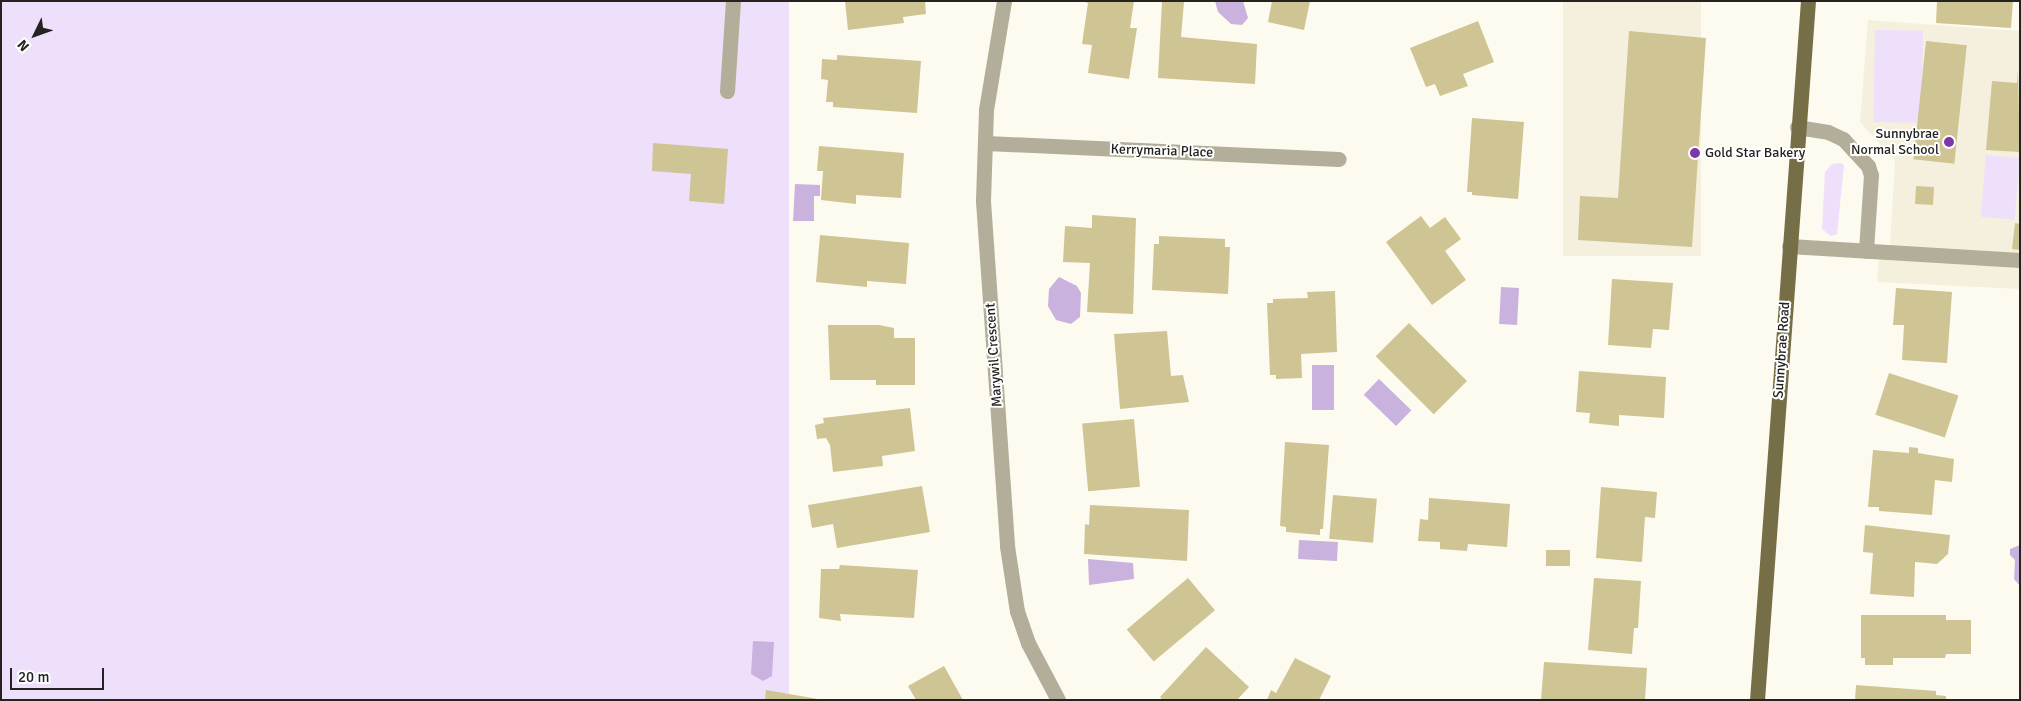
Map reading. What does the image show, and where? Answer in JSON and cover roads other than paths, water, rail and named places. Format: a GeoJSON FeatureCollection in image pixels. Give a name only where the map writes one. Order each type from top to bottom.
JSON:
{"type":"FeatureCollection","features":[{"type":"Feature","properties":{"kind":"main road","name":"Sunnybrae Road"},"geometry":{"type":"LineString","coordinates":[[1757,700],[1797,127],[1808,1]]}},
{"type":"Feature","properties":{"kind":"street"},"geometry":{"type":"LineString","coordinates":[[727,90],[733,1]]}},
{"type":"Feature","properties":{"kind":"street","name":"Marywil Crescent"},"geometry":{"type":"LineString","coordinates":[[1004,1],[990,82],[983,201],[1007,546],[1017,610],[1028,643],[1058,700]]}},
{"type":"Feature","properties":{"kind":"street"},"geometry":{"type":"LineString","coordinates":[[1797,127],[1828,132],[1843,139],[1868,166],[1871,175],[1866,252]]}},
{"type":"Feature","properties":{"kind":"street","name":"Kerrymaria Place"},"geometry":{"type":"LineString","coordinates":[[986,143],[1339,158]]}},
{"type":"Feature","properties":{"kind":"street"},"geometry":{"type":"LineString","coordinates":[[1789,246],[2020,260]]}},
{"type":"Feature","properties":{"kind":"place","name":"Sunnybrae Normal School"},"geometry":{"type":"Point","coordinates":[1949,142]}},
{"type":"Feature","properties":{"kind":"place","name":"Gold Star Bakery"},"geometry":{"type":"Point","coordinates":[1695,153]}}]}
